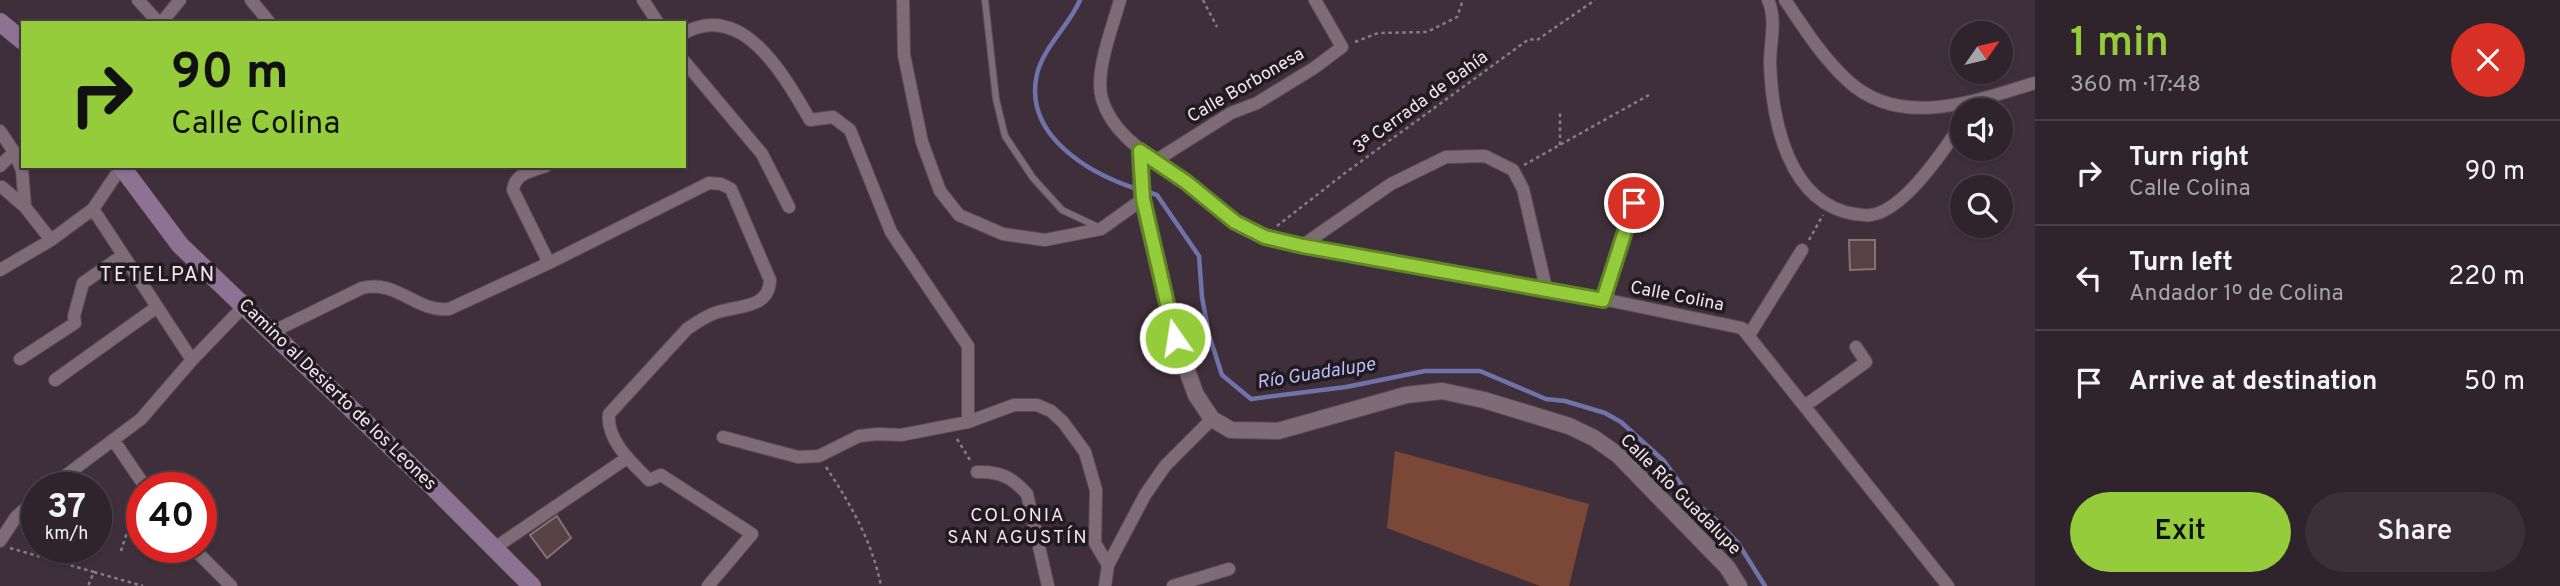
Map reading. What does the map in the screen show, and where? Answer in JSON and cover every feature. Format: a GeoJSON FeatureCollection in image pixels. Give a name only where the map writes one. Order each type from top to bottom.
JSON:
{"type":"FeatureCollection","features":[{"type":"Feature","properties":{"kind":"main road"},"geometry":{"type":"LineString","coordinates":[[0,22],[21,38]]}},
{"type":"Feature","properties":{"kind":"main road","name":"Camino al Desierto de los Leones"},"geometry":{"type":"LineString","coordinates":[[123,168],[180,245],[496,547],[532,586]]}},
{"type":"Feature","properties":{"kind":"street"},"geometry":{"type":"LineString","coordinates":[[138,0],[158,21]]}},
{"type":"Feature","properties":{"kind":"street"},"geometry":{"type":"LineString","coordinates":[[162,21],[180,0]]}},
{"type":"Feature","properties":{"kind":"street"},"geometry":{"type":"LineString","coordinates":[[251,0],[268,21]]}},
{"type":"Feature","properties":{"kind":"street"},"geometry":{"type":"LineString","coordinates":[[643,0],[657,21]]}},
{"type":"Feature","properties":{"kind":"street"},"geometry":{"type":"LineString","coordinates":[[1105,586],[1108,565],[1145,495],[1166,466],[1212,419],[1196,395],[1175,338],[1142,199],[1140,151],[1110,117],[1102,99],[1100,83],[1120,0]]}},
{"type":"Feature","properties":{"kind":"street"},"geometry":{"type":"LineString","coordinates":[[1315,0],[1342,47]]}},
{"type":"Feature","properties":{"kind":"street"},"geometry":{"type":"LineString","coordinates":[[1768,0],[1773,25],[1770,64],[1776,120],[1789,162],[1806,185],[1829,206],[1852,214],[1871,215],[1899,202],[1950,142]]}},
{"type":"Feature","properties":{"kind":"street"},"geometry":{"type":"LineString","coordinates":[[1785,0],[1826,58],[1849,82],[1871,96],[1895,105],[1916,109],[1950,107]]}},
{"type":"Feature","properties":{"kind":"street"},"geometry":{"type":"LineString","coordinates":[[904,1],[904,55],[922,142],[940,191],[960,215],[1003,234],[1045,240],[1101,229],[1142,199]]}},
{"type":"Feature","properties":{"kind":"street"},"geometry":{"type":"LineString","coordinates":[[686,32],[715,22],[733,23],[754,38],[780,69],[810,120],[833,117],[850,130],[891,232],[968,346],[968,422]]}},
{"type":"Feature","properties":{"kind":"street","name":"Calle Borbonesa"},"geometry":{"type":"LineString","coordinates":[[1155,161],[1231,113],[1257,103],[1314,68],[1342,47]]}},
{"type":"Feature","properties":{"kind":"street"},"geometry":{"type":"LineString","coordinates":[[686,63],[762,153],[789,207]]}},
{"type":"Feature","properties":{"kind":"street"},"geometry":{"type":"LineString","coordinates":[[1993,98],[2035,83]]}},
{"type":"Feature","properties":{"kind":"street"},"geometry":{"type":"LineString","coordinates":[[0,131],[21,168]]}},
{"type":"Feature","properties":{"kind":"street","name":"Calle Colina"},"geometry":{"type":"LineString","coordinates":[[1140,151],[1186,182],[1235,222],[1265,236],[1303,246],[1546,288],[1742,328],[1749,335]]}},
{"type":"Feature","properties":{"kind":"street"},"geometry":{"type":"LineString","coordinates":[[0,166],[14,152]]}},
{"type":"Feature","properties":{"kind":"street"},"geometry":{"type":"LineString","coordinates":[[1303,246],[1391,184],[1446,157],[1485,156],[1513,170],[1523,189],[1546,288]]}},
{"type":"Feature","properties":{"kind":"street"},"geometry":{"type":"LineString","coordinates":[[0,270],[51,240],[93,209],[121,168]]}},
{"type":"Feature","properties":{"kind":"street"},"geometry":{"type":"LineString","coordinates":[[541,168],[519,176],[514,181],[513,190],[549,263]]}},
{"type":"Feature","properties":{"kind":"street"},"geometry":{"type":"LineString","coordinates":[[22,170],[1,188],[25,207],[51,240]]}},
{"type":"Feature","properties":{"kind":"street"},"geometry":{"type":"LineString","coordinates":[[22,170],[25,207]]}},
{"type":"Feature","properties":{"kind":"street"},"geometry":{"type":"LineString","coordinates":[[272,332],[373,285],[386,287],[435,309],[449,309],[549,263],[709,183],[721,184],[731,189],[770,279],[770,288],[764,298],[747,307],[718,311],[701,319],[687,330],[609,414],[610,429],[627,458],[649,480],[661,475],[752,534],[711,585]]}},
{"type":"Feature","properties":{"kind":"street"},"geometry":{"type":"LineString","coordinates":[[1603,300],[1634,203]]}},
{"type":"Feature","properties":{"kind":"street"},"geometry":{"type":"LineString","coordinates":[[93,209],[192,360]]}},
{"type":"Feature","properties":{"kind":"street"},"geometry":{"type":"LineString","coordinates":[[1802,250],[1749,335],[1948,586]]}},
{"type":"Feature","properties":{"kind":"street"},"geometry":{"type":"LineString","coordinates":[[20,359],[75,323],[74,316],[83,283],[123,255]]}},
{"type":"Feature","properties":{"kind":"street"},"geometry":{"type":"LineString","coordinates":[[71,472],[141,419],[244,306]]}},
{"type":"Feature","properties":{"kind":"street"},"geometry":{"type":"LineString","coordinates":[[55,380],[157,307]]}},
{"type":"Feature","properties":{"kind":"street"},"geometry":{"type":"LineString","coordinates":[[1806,405],[1866,362],[1856,347]]}},
{"type":"Feature","properties":{"kind":"street","name":"Calle Río Guadalupe"},"geometry":{"type":"LineString","coordinates":[[1212,419],[1231,430],[1278,431],[1406,395],[1442,391],[1484,400],[1557,422],[1594,438],[1618,455],[1727,567],[1739,586]]}},
{"type":"Feature","properties":{"kind":"street"},"geometry":{"type":"LineString","coordinates":[[723,438],[798,457],[818,456],[859,436],[878,433],[901,435],[968,422],[1014,405],[1037,405],[1051,411],[1063,422],[1085,452],[1096,490],[1095,543],[1108,565]]}},
{"type":"Feature","properties":{"kind":"street"},"geometry":{"type":"LineString","coordinates":[[114,441],[135,472]]}},
{"type":"Feature","properties":{"kind":"street"},"geometry":{"type":"LineString","coordinates":[[496,547],[627,458]]}},
{"type":"Feature","properties":{"kind":"street"},"geometry":{"type":"LineString","coordinates":[[976,472],[1003,474],[1018,483],[1027,494],[1048,586]]}},
{"type":"Feature","properties":{"kind":"street"},"geometry":{"type":"LineString","coordinates":[[0,543],[21,512]]}},
{"type":"Feature","properties":{"kind":"street"},"geometry":{"type":"LineString","coordinates":[[209,563],[231,586]]}},
{"type":"Feature","properties":{"kind":"street"},"geometry":{"type":"LineString","coordinates":[[1173,586],[1228,569]]}},
{"type":"Feature","properties":{"kind":"lane"},"geometry":{"type":"LineString","coordinates":[[985,0],[996,99],[1005,136],[1033,178],[1062,210],[1101,229]]}},
{"type":"Feature","properties":{"kind":"path"},"geometry":{"type":"LineString","coordinates":[[1203,0],[1217,27]]}},
{"type":"Feature","properties":{"kind":"path"},"geometry":{"type":"LineString","coordinates":[[1342,47],[1377,33],[1427,32],[1457,17],[1463,0]]}},
{"type":"Feature","properties":{"kind":"path","name":"3ª Cerrada de Bahía"},"geometry":{"type":"LineString","coordinates":[[1265,236],[1345,173],[1529,39],[1537,40],[1595,0]]}},
{"type":"Feature","properties":{"kind":"path"},"geometry":{"type":"LineString","coordinates":[[1513,170],[1649,94]]}},
{"type":"Feature","properties":{"kind":"path"},"geometry":{"type":"LineString","coordinates":[[1560,110],[1560,145]]}},
{"type":"Feature","properties":{"kind":"path"},"geometry":{"type":"LineString","coordinates":[[1802,250],[1829,206]]}},
{"type":"Feature","properties":{"kind":"path"},"geometry":{"type":"LineString","coordinates":[[949,426],[976,472]]}},
{"type":"Feature","properties":{"kind":"path"},"geometry":{"type":"LineString","coordinates":[[818,456],[857,514],[881,586]]}},
{"type":"Feature","properties":{"kind":"path"},"geometry":{"type":"LineString","coordinates":[[121,551],[126,536]]}},
{"type":"Feature","properties":{"kind":"path"},"geometry":{"type":"LineString","coordinates":[[0,543],[143,586]]}},
{"type":"Feature","properties":{"kind":"path"},"geometry":{"type":"LineString","coordinates":[[88,586],[94,572]]}},
{"type":"Feature","properties":{"kind":"shaded area"},"geometry":{"type":"Polygon","coordinates":[[[1395,451],[1589,504],[1569,586],[1540,586],[1387,528],[1395,451]]]}},
{"type":"Feature","properties":{"kind":"building"},"geometry":{"type":"Polygon","coordinates":[[[1849,240],[1875,240],[1875,269],[1850,270],[1849,240]]]}},
{"type":"Feature","properties":{"kind":"building"},"geometry":{"type":"Polygon","coordinates":[[[557,516],[571,538],[547,558],[530,535],[557,516]]]}},
{"type":"Feature","properties":{"kind":"waterway","name":"Río Guadalupe"},"geometry":{"type":"LineString","coordinates":[[1080,0],[1040,64],[1035,96],[1040,115],[1050,133],[1080,162],[1137,189]]}},
{"type":"Feature","properties":{"kind":"waterway","name":"Río Guadalupe"},"geometry":{"type":"LineString","coordinates":[[1145,191],[1157,195],[1199,256],[1202,297],[1209,335],[1222,375],[1251,399],[1346,387],[1425,371],[1480,371],[1546,399],[1565,401],[1605,413],[1621,422],[1664,461],[1693,501],[1738,543],[1765,586]]}},
{"type":"Feature","properties":{"kind":"district","name":"TETELPAN"},"geometry":{"type":"Point","coordinates":[158,275]}},
{"type":"Feature","properties":{"kind":"district","name":"COLONIA SAN AGUSTÍN"},"geometry":{"type":"Point","coordinates":[1018,527]}},
{"type":"Feature","properties":{"kind":"route"},"geometry":{"type":"LineString","coordinates":[[1175,338],[1143,199],[1140,151],[1186,182],[1235,222],[1265,237],[1603,300],[1634,203]]}}]}
